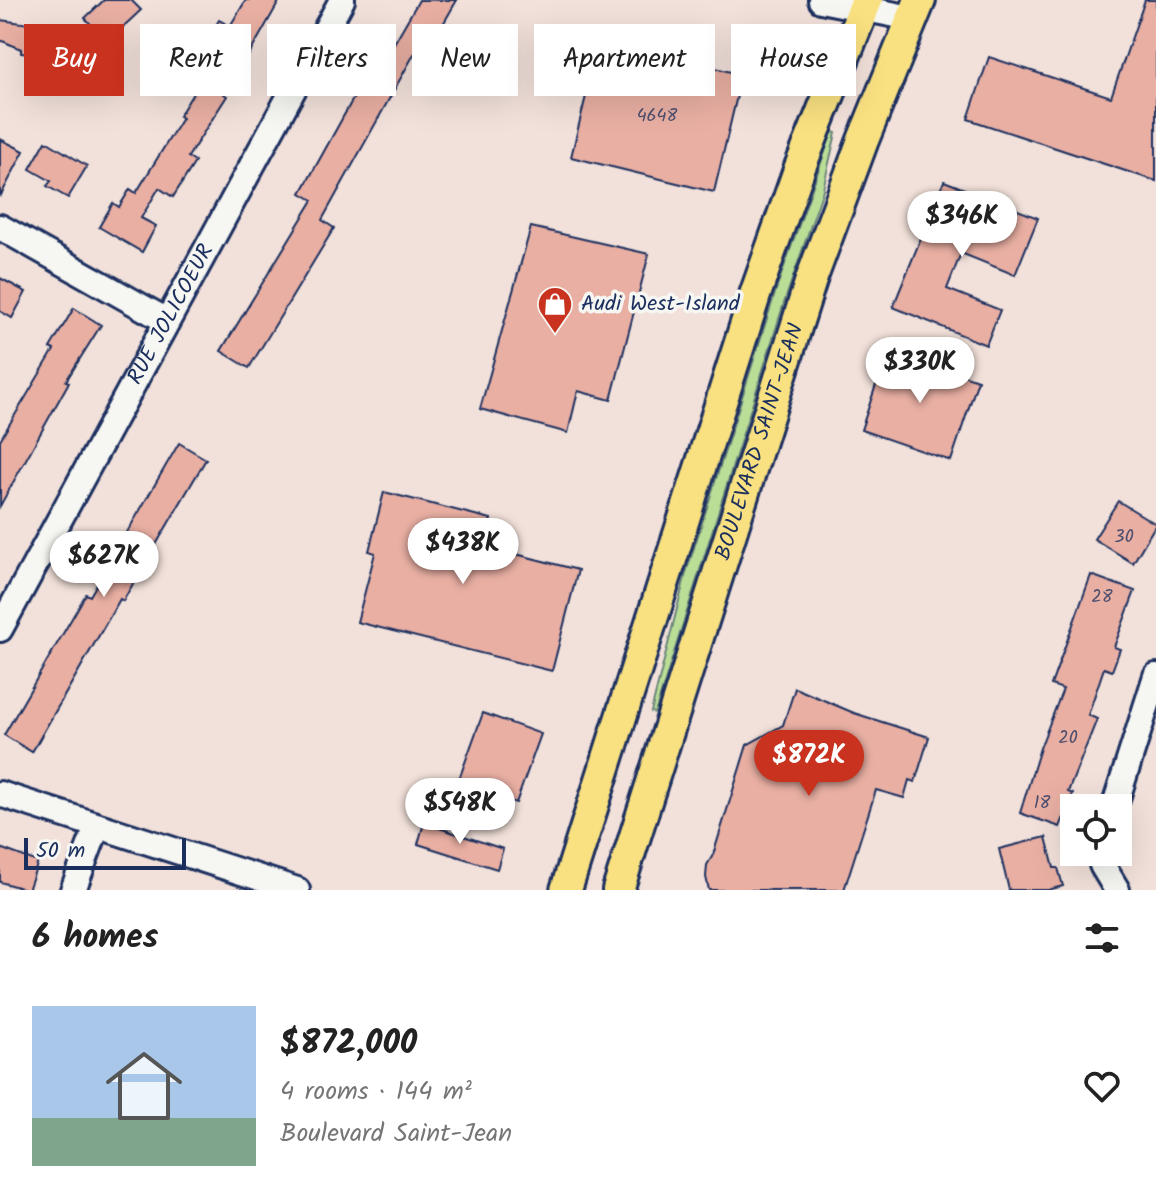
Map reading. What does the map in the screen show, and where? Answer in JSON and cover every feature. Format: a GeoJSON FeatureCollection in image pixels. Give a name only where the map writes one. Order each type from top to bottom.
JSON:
{"type":"FeatureCollection","features":[{"type":"Feature","properties":{"kind":"main road"},"geometry":{"type":"LineString","coordinates":[[566,890],[756,292],[800,167],[865,5]]}},
{"type":"Feature","properties":{"kind":"main road","name":"BOULEVARD SAINT-JEAN"},"geometry":{"type":"LineString","coordinates":[[618,890],[811,280],[916,9]]}},
{"type":"Feature","properties":{"kind":"street","name":"RUE JOLICOEUR"},"geometry":{"type":"LineString","coordinates":[[0,629],[342,0]]}},
{"type":"Feature","properties":{"kind":"street"},"geometry":{"type":"LineString","coordinates":[[821,0],[916,9]]}},
{"type":"Feature","properties":{"kind":"street"},"geometry":{"type":"LineString","coordinates":[[0,227],[167,321]]}},
{"type":"Feature","properties":{"kind":"street"},"geometry":{"type":"LineString","coordinates":[[1118,794],[1156,676]]}},
{"type":"Feature","properties":{"kind":"street"},"geometry":{"type":"LineString","coordinates":[[0,794],[297,890]]}},
{"type":"Feature","properties":{"kind":"street"},"geometry":{"type":"LineString","coordinates":[[73,890],[97,827]]}},
{"type":"Feature","properties":{"kind":"street"},"geometry":{"type":"LineString","coordinates":[[1103,866],[1117,890]]}},
{"type":"Feature","properties":{"kind":"green space"},"geometry":{"type":"Polygon","coordinates":[[[832,132],[836,133],[822,193],[784,303],[655,713],[651,712],[686,573],[778,284],[832,132]]]}},
{"type":"Feature","properties":{"kind":"building"},"geometry":{"type":"Polygon","coordinates":[[[104,0],[131,0],[141,10],[124,26],[90,24],[85,18],[104,0]]]}},
{"type":"Feature","properties":{"kind":"building"},"geometry":{"type":"Polygon","coordinates":[[[246,0],[280,0],[251,51],[251,24],[231,24],[246,0]]]}},
{"type":"Feature","properties":{"kind":"building"},"geometry":{"type":"Polygon","coordinates":[[[419,0],[457,0],[443,24],[412,24],[412,58],[396,86],[396,40],[419,0]]]}},
{"type":"Feature","properties":{"kind":"building"},"geometry":{"type":"Polygon","coordinates":[[[1145,0],[1156,0],[1156,181],[968,119],[989,57],[1111,97],[1145,0]]]}},
{"type":"Feature","properties":{"kind":"building"},"geometry":{"type":"Polygon","coordinates":[[[0,20],[30,24],[24,24],[24,53],[0,40],[0,20]]]}},
{"type":"Feature","properties":{"kind":"building"},"geometry":{"type":"Polygon","coordinates":[[[715,68],[731,72],[731,96],[737,96],[714,192],[571,157],[586,96],[715,96],[715,68]]]}},
{"type":"Feature","properties":{"kind":"building"},"geometry":{"type":"Polygon","coordinates":[[[191,96],[227,96],[188,157],[195,162],[173,197],[159,188],[141,218],[156,226],[142,252],[99,227],[113,203],[119,207],[130,189],[136,193],[182,118],[179,116],[191,96]]]}},
{"type":"Feature","properties":{"kind":"building"},"geometry":{"type":"Polygon","coordinates":[[[355,96],[391,96],[322,220],[334,228],[249,368],[221,351],[313,200],[301,193],[355,96]]]}},
{"type":"Feature","properties":{"kind":"building"},"geometry":{"type":"Polygon","coordinates":[[[0,139],[24,151],[0,197],[0,139]]]}},
{"type":"Feature","properties":{"kind":"building"},"geometry":{"type":"Polygon","coordinates":[[[46,141],[87,166],[68,198],[47,186],[51,181],[30,169],[46,141]]]}},
{"type":"Feature","properties":{"kind":"building"},"geometry":{"type":"Polygon","coordinates":[[[944,181],[1038,218],[1015,275],[961,253],[947,289],[1000,310],[986,345],[893,307],[944,181]]]}},
{"type":"Feature","properties":{"kind":"building"},"geometry":{"type":"Polygon","coordinates":[[[531,227],[649,254],[611,400],[578,391],[568,433],[480,409],[531,227]]]}},
{"type":"Feature","properties":{"kind":"building"},"geometry":{"type":"Polygon","coordinates":[[[0,278],[26,292],[12,318],[0,311],[0,278]]]}},
{"type":"Feature","properties":{"kind":"building"},"geometry":{"type":"Polygon","coordinates":[[[74,308],[101,325],[66,381],[69,382],[0,506],[0,440],[54,350],[50,348],[74,308]]]}},
{"type":"Feature","properties":{"kind":"building"},"geometry":{"type":"Polygon","coordinates":[[[888,349],[978,380],[951,461],[861,430],[888,349]]]}},
{"type":"Feature","properties":{"kind":"building"},"geometry":{"type":"Polygon","coordinates":[[[179,443],[206,459],[123,601],[120,599],[32,752],[4,735],[179,443]]]}},
{"type":"Feature","properties":{"kind":"building"},"geometry":{"type":"Polygon","coordinates":[[[384,492],[491,519],[485,546],[578,570],[552,671],[357,622],[375,553],[369,551],[384,492]]]}},
{"type":"Feature","properties":{"kind":"building"},"geometry":{"type":"Polygon","coordinates":[[[1118,501],[1156,524],[1133,563],[1094,539],[1118,501]]]}},
{"type":"Feature","properties":{"kind":"building"},"geometry":{"type":"Polygon","coordinates":[[[1091,575],[1135,591],[1114,647],[1120,649],[1112,671],[1104,668],[1088,715],[1097,719],[1068,792],[1073,794],[1060,794],[1060,827],[1020,813],[1040,748],[1063,689],[1051,685],[1091,575]]]}},
{"type":"Feature","properties":{"kind":"building"},"geometry":{"type":"Polygon","coordinates":[[[795,688],[854,713],[929,737],[915,782],[909,780],[904,798],[876,790],[844,890],[709,890],[707,865],[713,855],[747,745],[783,725],[795,688]]]}},
{"type":"Feature","properties":{"kind":"building"},"geometry":{"type":"Polygon","coordinates":[[[483,713],[541,734],[516,803],[458,782],[483,713]]]}},
{"type":"Feature","properties":{"kind":"building"},"geometry":{"type":"Polygon","coordinates":[[[424,823],[503,849],[497,869],[418,844],[424,823]]]}},
{"type":"Feature","properties":{"kind":"building"},"geometry":{"type":"Polygon","coordinates":[[[1046,837],[1054,868],[1058,868],[1063,886],[1048,890],[1009,890],[999,849],[1046,837]]]}},
{"type":"Feature","properties":{"kind":"building"},"geometry":{"type":"Polygon","coordinates":[[[0,848],[38,862],[28,890],[0,882],[0,848]]]}},
{"type":"Feature","properties":{"kind":"place","name":"Audi West-Island"},"geometry":{"type":"Point","coordinates":[555,335]}}]}
